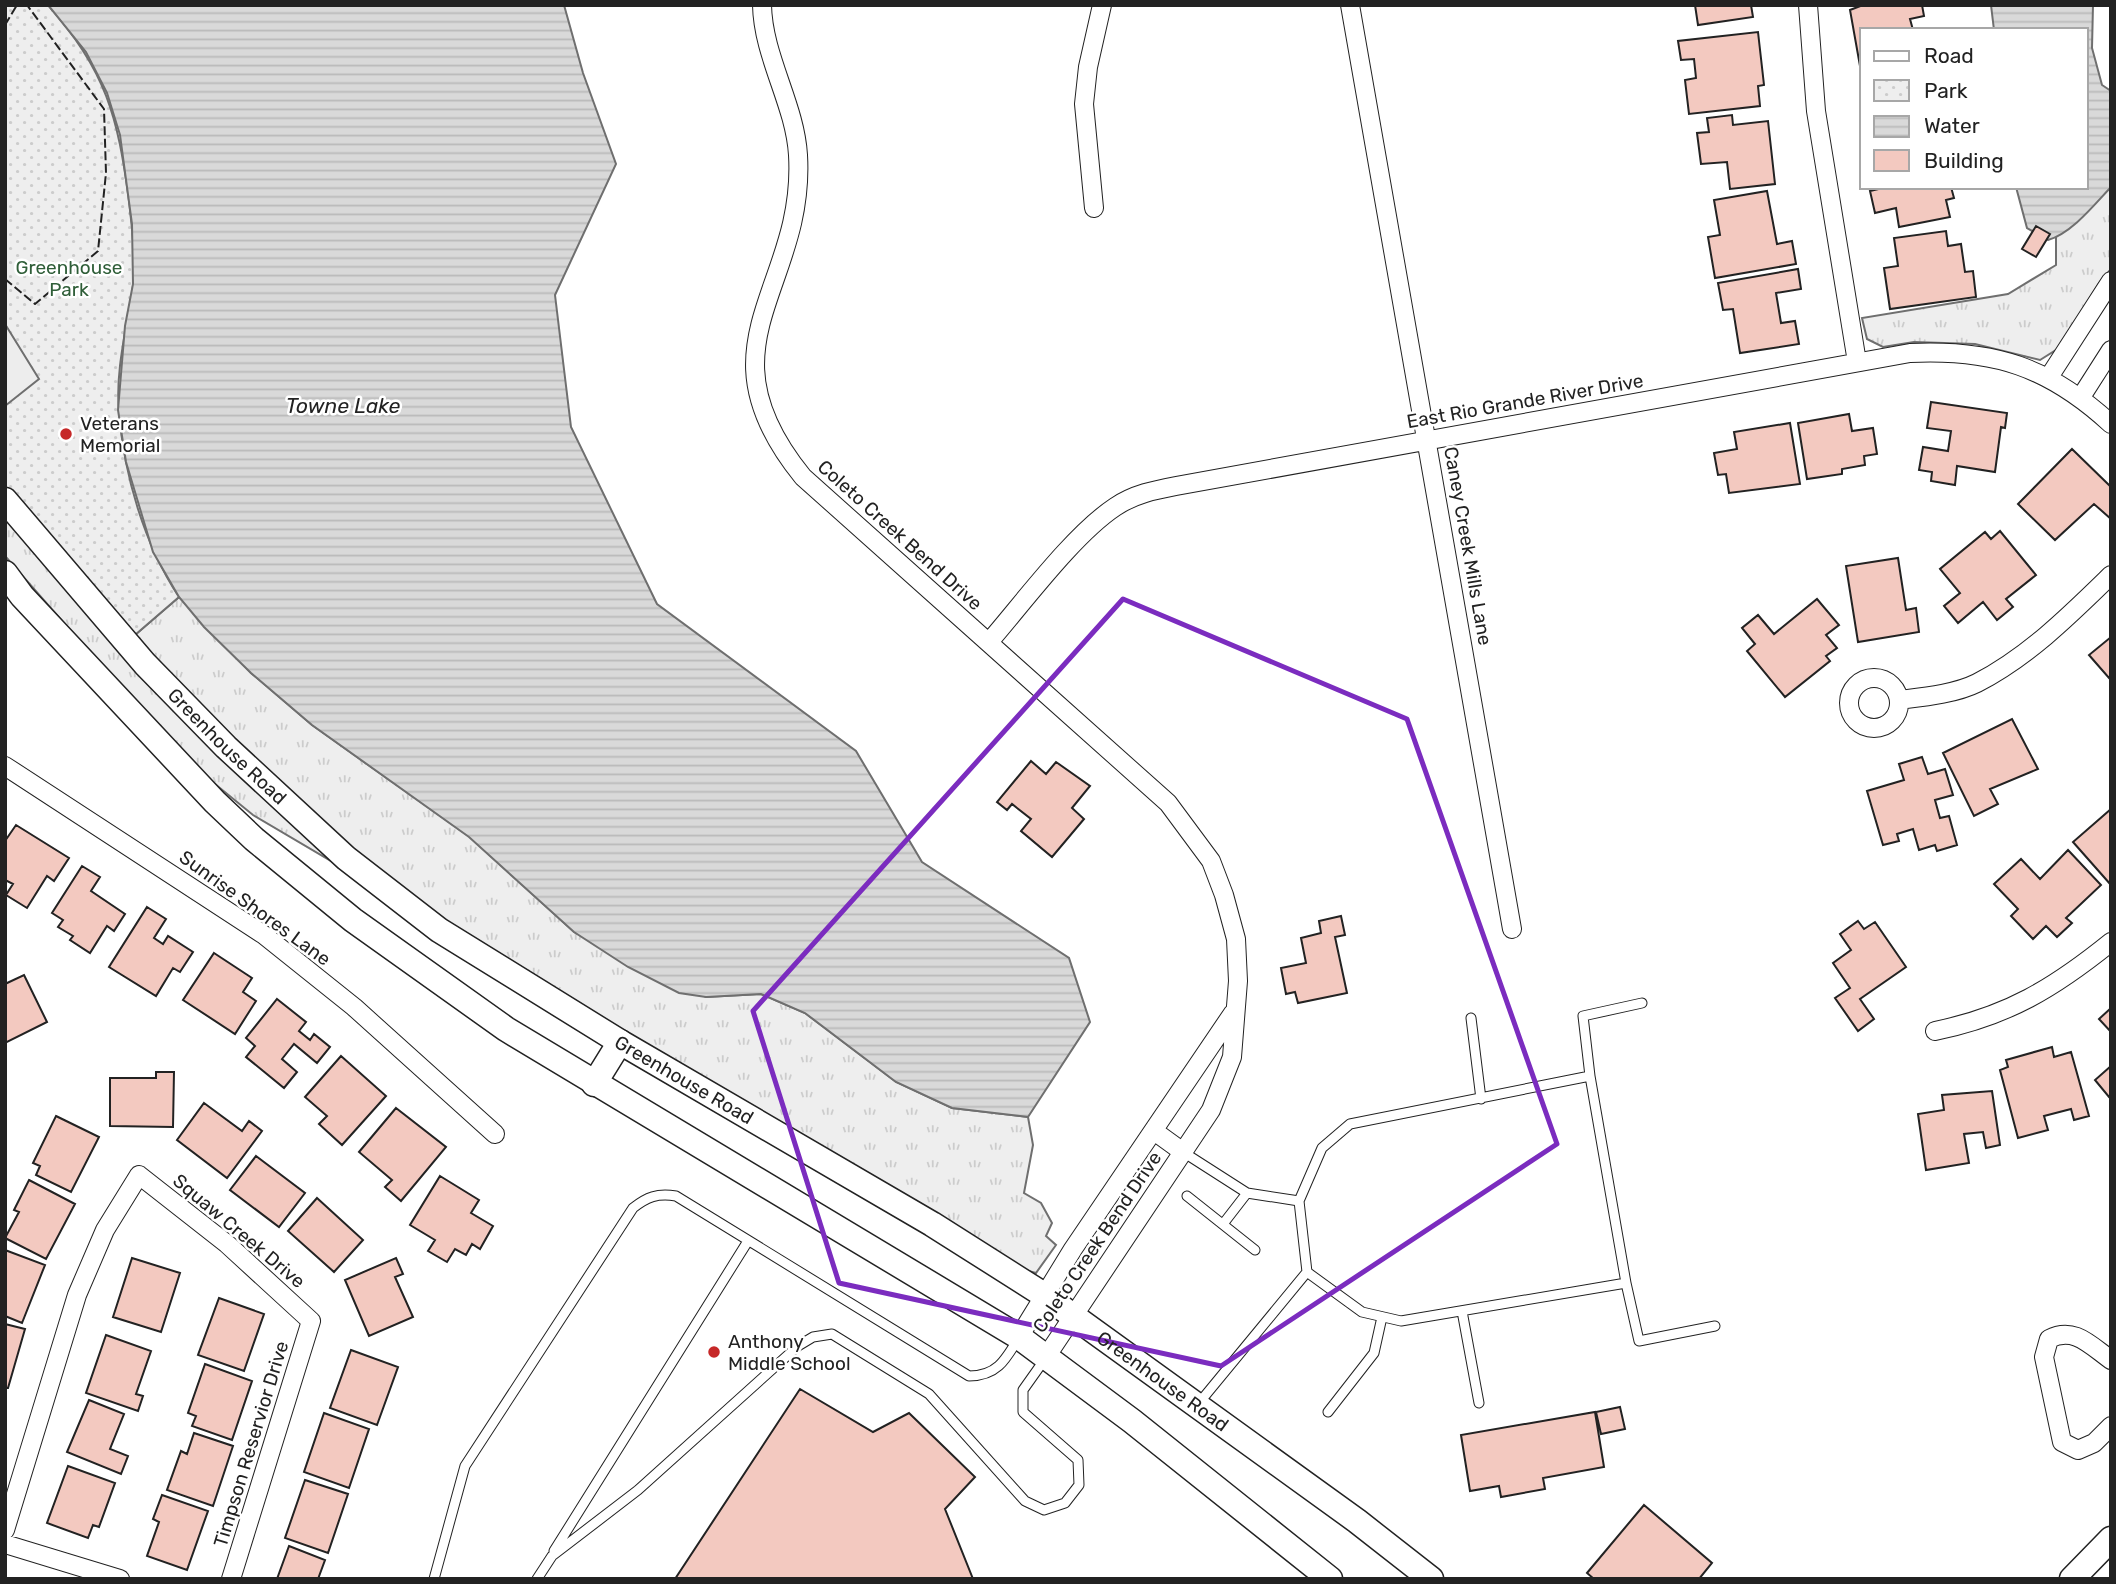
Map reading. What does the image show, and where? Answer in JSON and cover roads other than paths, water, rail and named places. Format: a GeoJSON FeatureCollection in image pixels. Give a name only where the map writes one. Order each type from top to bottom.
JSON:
{"type":"FeatureCollection","features":[{"type":"Feature","properties":{"kind":"main road","name":"Greenhouse Road"},"geometry":{"type":"LineString","coordinates":[[5,500],[145,664],[226,747],[346,858],[439,930],[620,1042],[932,1224],[1044,1295],[1198,1404],[1431,1579]]}},
{"type":"Feature","properties":{"kind":"main road"},"geometry":{"type":"LineString","coordinates":[[5,573],[22,596],[215,802],[254,839],[444,988],[594,1084],[1019,1337],[1330,1579]]}},
{"type":"Feature","properties":{"kind":"main road"},"geometry":{"type":"LineString","coordinates":[[594,1084],[620,1042]]}},
{"type":"Feature","properties":{"kind":"main road"},"geometry":{"type":"LineString","coordinates":[[2072,1579],[2111,1539]]}},
{"type":"Feature","properties":{"kind":"street","name":"Coleto Creek Bend Drive"},"geometry":{"type":"LineString","coordinates":[[762,5],[763,28],[798,152],[799,196],[791,233],[756,335],[754,376],[764,416],[780,449],[803,477],[1168,803],[1193,832],[1211,861],[1236,939],[1238,981],[1233,1013],[1233,1057],[1212,1110],[1046,1357]]}},
{"type":"Feature","properties":{"kind":"street"},"geometry":{"type":"LineString","coordinates":[[1094,208],[1084,104],[1088,67],[1102,5]]}},
{"type":"Feature","properties":{"kind":"street","name":"Caney Creek Mills Lane"},"geometry":{"type":"LineString","coordinates":[[1350,5],[1512,929]]}},
{"type":"Feature","properties":{"kind":"street"},"geometry":{"type":"LineString","coordinates":[[1808,5],[1816,111],[1857,362]]}},
{"type":"Feature","properties":{"kind":"street"},"geometry":{"type":"LineString","coordinates":[[2049,377],[2111,281]]}},
{"type":"Feature","properties":{"kind":"street"},"geometry":{"type":"LineString","coordinates":[[2081,397],[2111,350]]}},
{"type":"Feature","properties":{"kind":"street","name":"East Rio Grande River Drive"},"geometry":{"type":"LineString","coordinates":[[989,642],[1086,531],[1115,507],[1143,492],[1910,353],[1956,351],[2014,363],[2049,377],[2081,397],[2111,424]]}},
{"type":"Feature","properties":{"kind":"street"},"geometry":{"type":"LineString","coordinates":[[1899,700],[1924,697],[1975,684],[2055,630],[2111,575]]}},
{"type":"Feature","properties":{"kind":"street","name":"Sunrise Shores Lane"},"geometry":{"type":"LineString","coordinates":[[5,766],[264,935],[354,1007],[495,1134]]}},
{"type":"Feature","properties":{"kind":"street"},"geometry":{"type":"LineString","coordinates":[[1935,1031],[1988,1017],[2035,997],[2111,942]]}},
{"type":"Feature","properties":{"kind":"street","name":"Coleto Creek Bend Drive"},"geometry":{"type":"LineString","coordinates":[[1019,1337],[1044,1295],[1233,1013]]}},
{"type":"Feature","properties":{"kind":"street","name":"Coleto Creek Bend Drive"},"geometry":{"type":"LineString","coordinates":[[1154,1131],[1183,1152]]}},
{"type":"Feature","properties":{"kind":"street","name":"Squaw Creek Drive"},"geometry":{"type":"LineString","coordinates":[[5,1530],[77,1295],[105,1230],[139,1175],[228,1244],[311,1321]]}},
{"type":"Feature","properties":{"kind":"street","name":"Timpson Reservior Drive"},"geometry":{"type":"LineString","coordinates":[[231,1579],[311,1321]]}},
{"type":"Feature","properties":{"kind":"street"},"geometry":{"type":"LineString","coordinates":[[2111,1360],[2077,1335],[2063,1332],[2049,1339],[2044,1357],[2062,1442],[2078,1450],[2094,1443],[2111,1426]]}},
{"type":"Feature","properties":{"kind":"street"},"geometry":{"type":"LineString","coordinates":[[5,1544],[120,1579]]}},
{"type":"Feature","properties":{"kind":"lane"},"geometry":{"type":"LineString","coordinates":[[1642,1003],[1583,1016],[1590,1076],[1626,1283],[1639,1341],[1715,1325]]}},
{"type":"Feature","properties":{"kind":"lane"},"geometry":{"type":"LineString","coordinates":[[1471,1018],[1480,1099]]}},
{"type":"Feature","properties":{"kind":"lane"},"geometry":{"type":"LineString","coordinates":[[1198,1404],[1307,1272],[1299,1201],[1322,1148],[1350,1124],[1590,1076]]}},
{"type":"Feature","properties":{"kind":"lane"},"geometry":{"type":"LineString","coordinates":[[1183,1152],[1247,1193],[1299,1201]]}},
{"type":"Feature","properties":{"kind":"lane"},"geometry":{"type":"LineString","coordinates":[[1223,1224],[1247,1193]]}},
{"type":"Feature","properties":{"kind":"lane"},"geometry":{"type":"LineString","coordinates":[[434,1579],[465,1466],[632,1208],[645,1198],[660,1194],[676,1196],[969,1377],[984,1376],[997,1370],[1019,1337]]}},
{"type":"Feature","properties":{"kind":"lane"},"geometry":{"type":"LineString","coordinates":[[1187,1196],[1255,1251]]}},
{"type":"Feature","properties":{"kind":"lane"},"geometry":{"type":"LineString","coordinates":[[537,1579],[748,1241]]}},
{"type":"Feature","properties":{"kind":"lane"},"geometry":{"type":"LineString","coordinates":[[1307,1272],[1362,1312],[1401,1321],[1626,1283]]}},
{"type":"Feature","properties":{"kind":"lane"},"geometry":{"type":"LineString","coordinates":[[1462,1311],[1479,1402]]}},
{"type":"Feature","properties":{"kind":"lane"},"geometry":{"type":"LineString","coordinates":[[1328,1412],[1374,1353],[1382,1317]]}},
{"type":"Feature","properties":{"kind":"lane"},"geometry":{"type":"LineString","coordinates":[[552,1556],[638,1490],[798,1346],[813,1337],[832,1334],[929,1394],[1026,1501],[1044,1510],[1065,1503],[1079,1485],[1078,1460],[1023,1412],[1023,1390],[1046,1357]]}},
{"type":"Feature","properties":{"kind":"water","name":"Towne Lake"},"geometry":{"type":"Polygon","coordinates":[[[48,5],[564,5],[583,73],[616,164],[555,295],[571,427],[657,604],[856,751],[922,862],[1069,958],[1090,1022],[1028,1117],[952,1108],[896,1082],[805,1013],[761,994],[706,997],[679,993],[628,967],[574,932],[469,837],[312,725],[251,673],[204,627],[179,597],[153,552],[126,462],[118,410],[125,326],[133,284],[132,224],[120,135],[107,93],[86,52],[48,5]]]}},
{"type":"Feature","properties":{"kind":"water"},"geometry":{"type":"Polygon","coordinates":[[[1991,5],[2093,5],[2092,48],[2102,85],[2111,91],[2111,187],[2074,225],[2048,240],[2027,228],[2017,189],[2088,189],[2088,28],[1994,28],[1991,5]]]}},
{"type":"Feature","properties":{"kind":"place","name":"Veterans Memorial"},"geometry":{"type":"Point","coordinates":[66,434]}},
{"type":"Feature","properties":{"kind":"place","name":"Anthony Middle School"},"geometry":{"type":"Point","coordinates":[714,1352]}},
{"type":"Feature","properties":{"kind":"park label","name":"Greenhouse Park"},"geometry":{"type":"Point","coordinates":[69,278]}}]}
